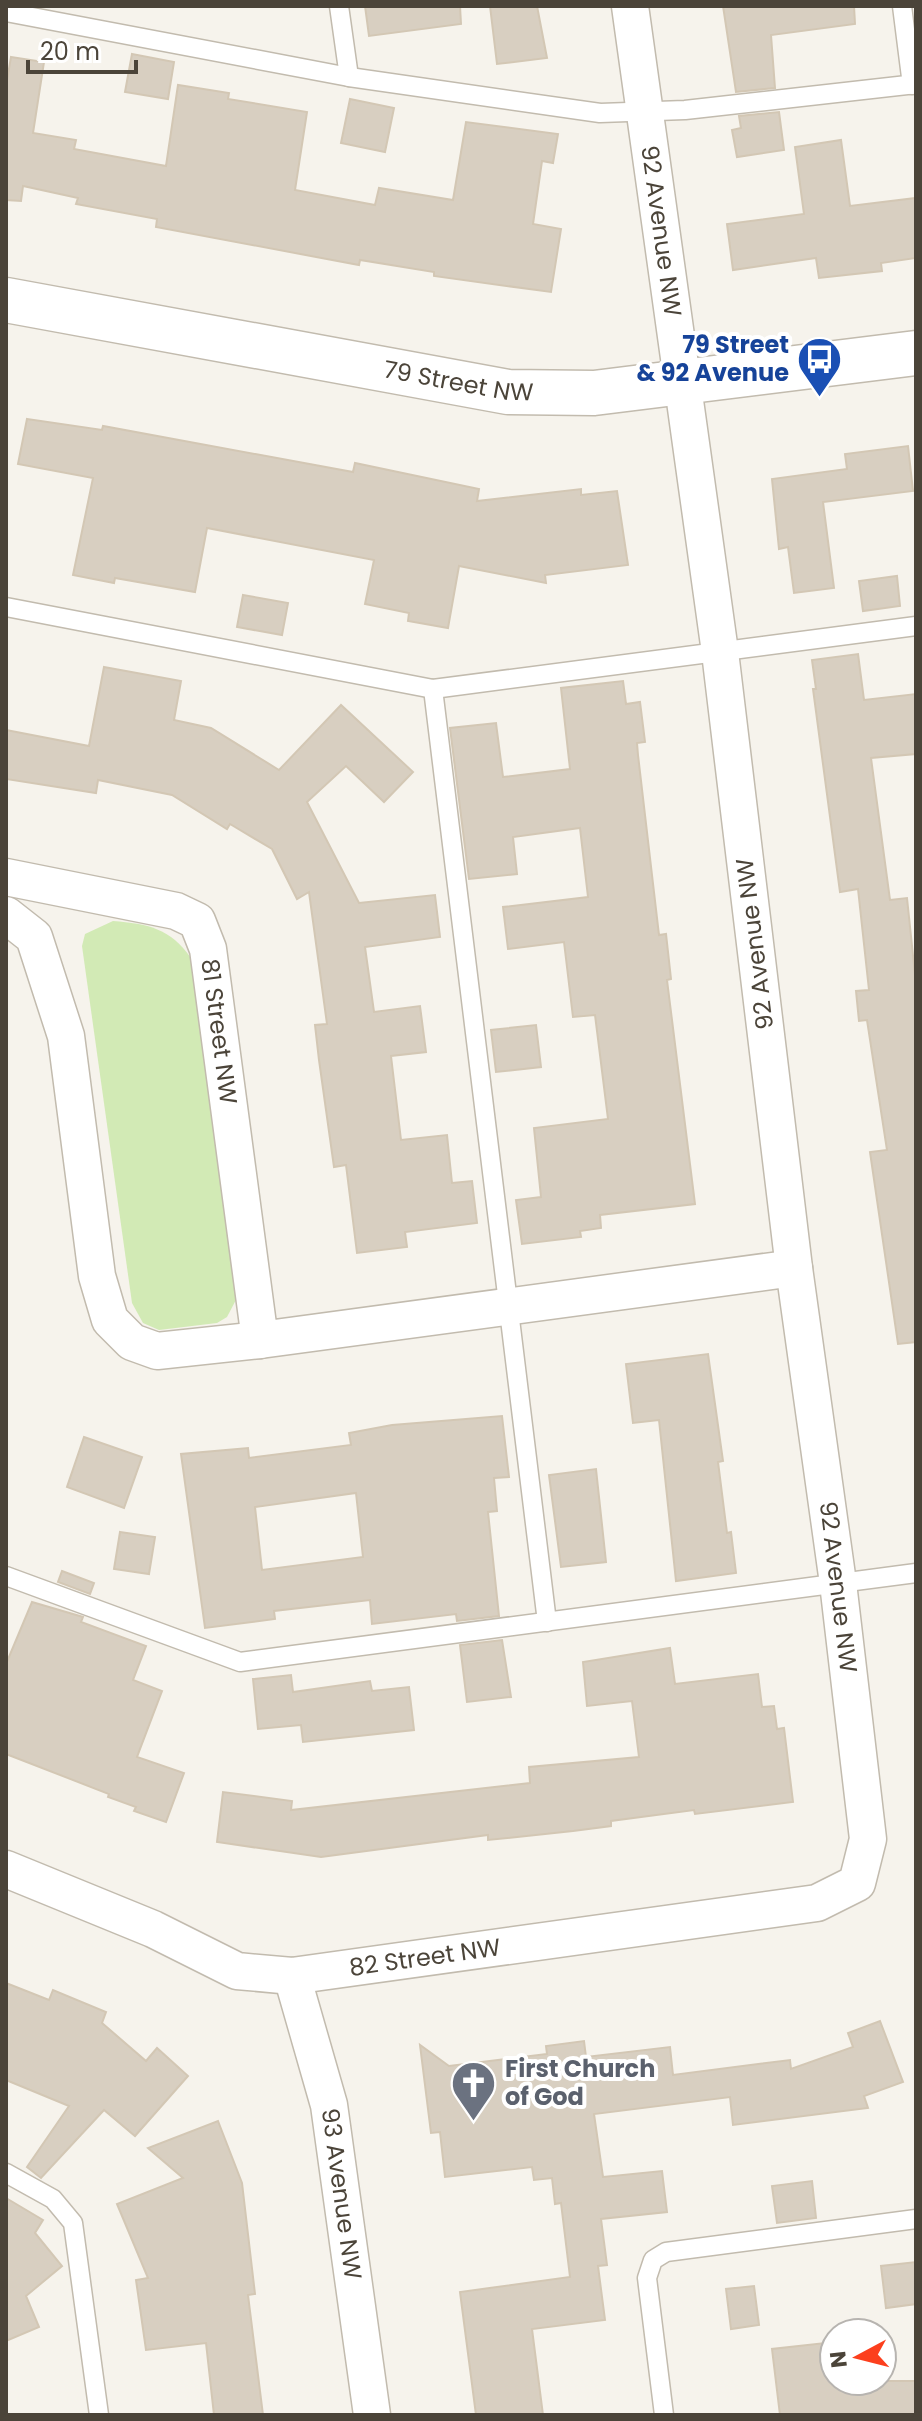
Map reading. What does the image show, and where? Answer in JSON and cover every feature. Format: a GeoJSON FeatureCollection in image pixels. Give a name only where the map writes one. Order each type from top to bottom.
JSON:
{"type":"FeatureCollection","features":[{"type":"Feature","properties":{"kind":"street","name":"92 Avenue NW"},"geometry":{"type":"LineString","coordinates":[[630,6],[720,652],[794,1268],[838,1583],[868,1839],[857,1883]]}},
{"type":"Feature","properties":{"kind":"street","name":"79 Street NW"},"geometry":{"type":"LineString","coordinates":[[6,300],[508,392],[594,393],[916,353]]}},
{"type":"Feature","properties":{"kind":"street","name":"81 Street NW"},"geometry":{"type":"LineString","coordinates":[[6,877],[176,911],[197,921],[208,949],[260,1340]]}},
{"type":"Feature","properties":{"kind":"street"},"geometry":{"type":"LineString","coordinates":[[6,915],[34,937],[66,1036],[97,1276],[110,1320],[132,1342],[157,1351],[260,1340],[794,1268]]}},
{"type":"Feature","properties":{"kind":"street","name":"82 Street NW"},"geometry":{"type":"LineString","coordinates":[[6,1869],[153,1929],[237,1971],[292,1976],[817,1903],[857,1883]]}},
{"type":"Feature","properties":{"kind":"street","name":"93 Avenue NW"},"geometry":{"type":"LineString","coordinates":[[292,1976],[329,2105],[372,2415]]}},
{"type":"Feature","properties":{"kind":"lane"},"geometry":{"type":"LineString","coordinates":[[339,6],[349,77]]}},
{"type":"Feature","properties":{"kind":"lane"},"geometry":{"type":"LineString","coordinates":[[6,12],[349,77],[600,113],[914,84],[902,6]]}},
{"type":"Feature","properties":{"kind":"lane"},"geometry":{"type":"LineString","coordinates":[[6,607],[433,689],[916,626]]}},
{"type":"Feature","properties":{"kind":"lane"},"geometry":{"type":"LineString","coordinates":[[433,689],[547,1622]]}},
{"type":"Feature","properties":{"kind":"lane"},"geometry":{"type":"LineString","coordinates":[[6,1576],[240,1662],[916,1573]]}},
{"type":"Feature","properties":{"kind":"lane"},"geometry":{"type":"LineString","coordinates":[[6,2173],[53,2199],[73,2223],[99,2415]]}},
{"type":"Feature","properties":{"kind":"lane"},"geometry":{"type":"LineString","coordinates":[[664,2415],[647,2278],[653,2260],[666,2252],[916,2219]]}},
{"type":"Feature","properties":{"kind":"green space"},"geometry":{"type":"Polygon","coordinates":[[[113,921],[157,929],[175,940],[191,958],[238,1296],[227,1317],[217,1323],[159,1330],[143,1323],[132,1303],[82,946],[85,934],[113,921]]]}},
{"type":"Feature","properties":{"kind":"building"},"geometry":{"type":"Polygon","coordinates":[[[365,6],[460,6],[461,24],[369,36],[365,6]]]}},
{"type":"Feature","properties":{"kind":"building"},"geometry":{"type":"Polygon","coordinates":[[[490,6],[537,6],[547,58],[497,64],[490,6]]]}},
{"type":"Feature","properties":{"kind":"building"},"geometry":{"type":"Polygon","coordinates":[[[723,6],[854,6],[855,24],[771,35],[775,88],[736,92],[723,6]]]}},
{"type":"Feature","properties":{"kind":"building"},"geometry":{"type":"Polygon","coordinates":[[[132,54],[174,62],[168,99],[125,92],[132,54]]]}},
{"type":"Feature","properties":{"kind":"building"},"geometry":{"type":"Polygon","coordinates":[[[11,57],[44,62],[33,133],[76,140],[74,149],[166,166],[178,85],[229,93],[228,99],[307,112],[295,190],[375,205],[379,188],[453,200],[466,122],[558,134],[553,163],[542,161],[533,224],[561,229],[551,292],[434,276],[434,272],[360,260],[359,265],[156,227],[157,219],[76,204],[78,198],[23,186],[21,201],[6,200],[6,86],[11,57]]]}},
{"type":"Feature","properties":{"kind":"building"},"geometry":{"type":"Polygon","coordinates":[[[350,99],[394,108],[385,152],[341,143],[350,99]]]}},
{"type":"Feature","properties":{"kind":"building"},"geometry":{"type":"Polygon","coordinates":[[[779,112],[784,150],[737,157],[732,130],[741,128],[739,116],[779,112]]]}},
{"type":"Feature","properties":{"kind":"building"},"geometry":{"type":"Polygon","coordinates":[[[841,140],[850,206],[916,198],[916,258],[881,263],[882,271],[819,278],[816,258],[733,270],[727,224],[804,214],[795,147],[841,140]]]}},
{"type":"Feature","properties":{"kind":"building"},"geometry":{"type":"Polygon","coordinates":[[[27,419],[102,430],[103,426],[353,472],[355,463],[479,489],[477,501],[581,489],[581,495],[617,491],[628,565],[545,575],[546,583],[459,566],[448,628],[408,621],[409,613],[365,604],[374,560],[207,528],[195,592],[115,578],[114,583],[73,575],[93,478],[18,464],[27,419]]]}},
{"type":"Feature","properties":{"kind":"building"},"geometry":{"type":"Polygon","coordinates":[[[908,446],[913,491],[823,502],[834,588],[794,593],[788,547],[779,549],[772,479],[847,469],[845,454],[908,446]]]}},
{"type":"Feature","properties":{"kind":"building"},"geometry":{"type":"Polygon","coordinates":[[[897,576],[900,606],[863,611],[859,581],[897,576]]]}},
{"type":"Feature","properties":{"kind":"building"},"geometry":{"type":"Polygon","coordinates":[[[243,595],[288,603],[282,635],[237,627],[243,595]]]}},
{"type":"Feature","properties":{"kind":"building"},"geometry":{"type":"Polygon","coordinates":[[[858,654],[864,700],[916,694],[916,754],[871,758],[890,900],[907,898],[916,984],[916,1342],[898,1344],[870,1152],[887,1150],[867,1020],[859,1021],[856,991],[869,990],[858,889],[840,892],[813,689],[816,689],[812,660],[858,654]]]}},
{"type":"Feature","properties":{"kind":"building"},"geometry":{"type":"Polygon","coordinates":[[[104,667],[181,681],[174,720],[211,728],[279,770],[341,705],[413,772],[384,802],[346,766],[307,802],[359,903],[435,895],[440,937],[365,947],[374,1012],[420,1006],[426,1052],[391,1056],[401,1140],[447,1135],[452,1183],[472,1181],[477,1223],[405,1232],[407,1247],[357,1253],[346,1165],[334,1167],[319,1060],[315,1025],[327,1024],[309,892],[297,899],[272,849],[230,824],[227,829],[172,795],[98,780],[96,793],[6,779],[6,730],[89,746],[104,667]]]}},
{"type":"Feature","properties":{"kind":"building"},"geometry":{"type":"Polygon","coordinates":[[[623,681],[626,704],[640,702],[645,742],[637,743],[638,755],[659,935],[666,934],[671,979],[667,980],[695,1204],[600,1215],[601,1228],[580,1231],[581,1237],[522,1244],[516,1200],[541,1197],[534,1128],[608,1119],[595,1015],[573,1017],[564,942],[508,949],[503,907],[588,897],[580,828],[513,837],[517,874],[469,879],[450,728],[496,723],[503,777],[570,769],[561,688],[623,681]]]}},
{"type":"Feature","properties":{"kind":"building"},"geometry":{"type":"Polygon","coordinates":[[[536,1025],[541,1067],[496,1072],[491,1030],[536,1025]]]}},
{"type":"Feature","properties":{"kind":"building"},"geometry":{"type":"Polygon","coordinates":[[[708,1354],[723,1461],[718,1462],[727,1533],[731,1532],[736,1573],[676,1581],[659,1420],[633,1423],[626,1364],[708,1354]]]}},
{"type":"Feature","properties":{"kind":"building"},"geometry":{"type":"Polygon","coordinates":[[[502,1416],[509,1477],[494,1478],[497,1511],[488,1512],[499,1616],[457,1621],[456,1614],[372,1624],[370,1600],[274,1611],[275,1619],[205,1628],[181,1454],[248,1448],[249,1458],[351,1445],[349,1433],[392,1425],[502,1416]],[[356,1493],[255,1507],[262,1570],[363,1557],[356,1493]]]}},
{"type":"Feature","properties":{"kind":"building"},"geometry":{"type":"Polygon","coordinates":[[[84,1437],[142,1457],[124,1508],[67,1487],[84,1437]]]}},
{"type":"Feature","properties":{"kind":"building"},"geometry":{"type":"Polygon","coordinates":[[[596,1469],[606,1562],[561,1567],[549,1475],[596,1469]]]}},
{"type":"Feature","properties":{"kind":"building"},"geometry":{"type":"Polygon","coordinates":[[[120,1532],[155,1537],[149,1574],[114,1569],[120,1532]]]}},
{"type":"Feature","properties":{"kind":"building"},"geometry":{"type":"Polygon","coordinates":[[[62,1571],[94,1583],[90,1594],[58,1582],[62,1571]]]}},
{"type":"Feature","properties":{"kind":"building"},"geometry":{"type":"Polygon","coordinates":[[[32,1602],[83,1617],[81,1622],[146,1646],[133,1680],[162,1691],[137,1757],[184,1773],[166,1822],[134,1811],[136,1807],[108,1797],[109,1794],[6,1754],[6,1664],[32,1602]]]}},
{"type":"Feature","properties":{"kind":"building"},"geometry":{"type":"Polygon","coordinates":[[[502,1640],[511,1697],[467,1702],[460,1645],[502,1640]]]}},
{"type":"Feature","properties":{"kind":"building"},"geometry":{"type":"Polygon","coordinates":[[[670,1648],[675,1684],[758,1674],[762,1707],[774,1706],[777,1729],[784,1728],[793,1802],[695,1814],[694,1810],[611,1821],[611,1826],[573,1831],[488,1840],[488,1835],[321,1857],[217,1842],[223,1792],[292,1801],[291,1810],[530,1783],[529,1767],[639,1757],[632,1701],[587,1706],[583,1662],[670,1648]]]}},
{"type":"Feature","properties":{"kind":"building"},"geometry":{"type":"Polygon","coordinates":[[[291,1675],[293,1692],[370,1681],[372,1691],[409,1687],[414,1730],[303,1742],[301,1725],[258,1729],[253,1679],[291,1675]]]}},
{"type":"Feature","properties":{"kind":"building"},"geometry":{"type":"Polygon","coordinates":[[[6,1983],[49,2000],[53,1990],[106,2012],[102,2023],[146,2061],[157,2048],[188,2076],[135,2136],[104,2110],[41,2178],[27,2167],[69,2106],[6,2080],[6,1983]]]}},
{"type":"Feature","properties":{"kind":"building"},"geometry":{"type":"Polygon","coordinates":[[[880,2021],[903,2082],[864,2096],[868,2108],[733,2125],[730,2097],[594,2114],[603,2177],[662,2171],[667,2212],[601,2219],[607,2265],[598,2266],[605,2320],[532,2329],[543,2415],[476,2415],[460,2292],[570,2277],[561,2203],[555,2204],[552,2178],[534,2180],[532,2167],[445,2177],[440,2132],[431,2133],[420,2045],[449,2066],[547,2054],[546,2046],[584,2041],[586,2057],[670,2047],[673,2075],[790,2060],[791,2069],[853,2047],[848,2033],[880,2021]]]}},
{"type":"Feature","properties":{"kind":"building"},"geometry":{"type":"Polygon","coordinates":[[[218,2121],[242,2183],[255,2294],[248,2295],[263,2415],[214,2415],[206,2343],[146,2350],[136,2280],[148,2278],[117,2204],[183,2178],[148,2148],[218,2121]]]}},
{"type":"Feature","properties":{"kind":"building"},"geometry":{"type":"Polygon","coordinates":[[[812,2181],[816,2218],[777,2223],[772,2186],[812,2181]]]}},
{"type":"Feature","properties":{"kind":"building"},"geometry":{"type":"Polygon","coordinates":[[[6,2198],[43,2220],[35,2233],[62,2266],[26,2296],[39,2327],[6,2341],[6,2198]]]}},
{"type":"Feature","properties":{"kind":"building"},"geometry":{"type":"Polygon","coordinates":[[[916,2262],[916,2304],[886,2308],[881,2266],[916,2262]]]}},
{"type":"Feature","properties":{"kind":"building"},"geometry":{"type":"Polygon","coordinates":[[[754,2286],[759,2325],[731,2329],[726,2289],[754,2286]]]}},
{"type":"Feature","properties":{"kind":"building"},"geometry":{"type":"Polygon","coordinates":[[[818,2344],[818,2397],[898,2397],[898,2381],[916,2381],[916,2415],[780,2415],[772,2349],[818,2344]]]}},
{"type":"Feature","properties":{"kind":"place","name":"79 Street & 92 Avenue"},"geometry":{"type":"Point","coordinates":[820,398]}},
{"type":"Feature","properties":{"kind":"place","name":"First Church of God"},"geometry":{"type":"Point","coordinates":[474,2122]}}]}
